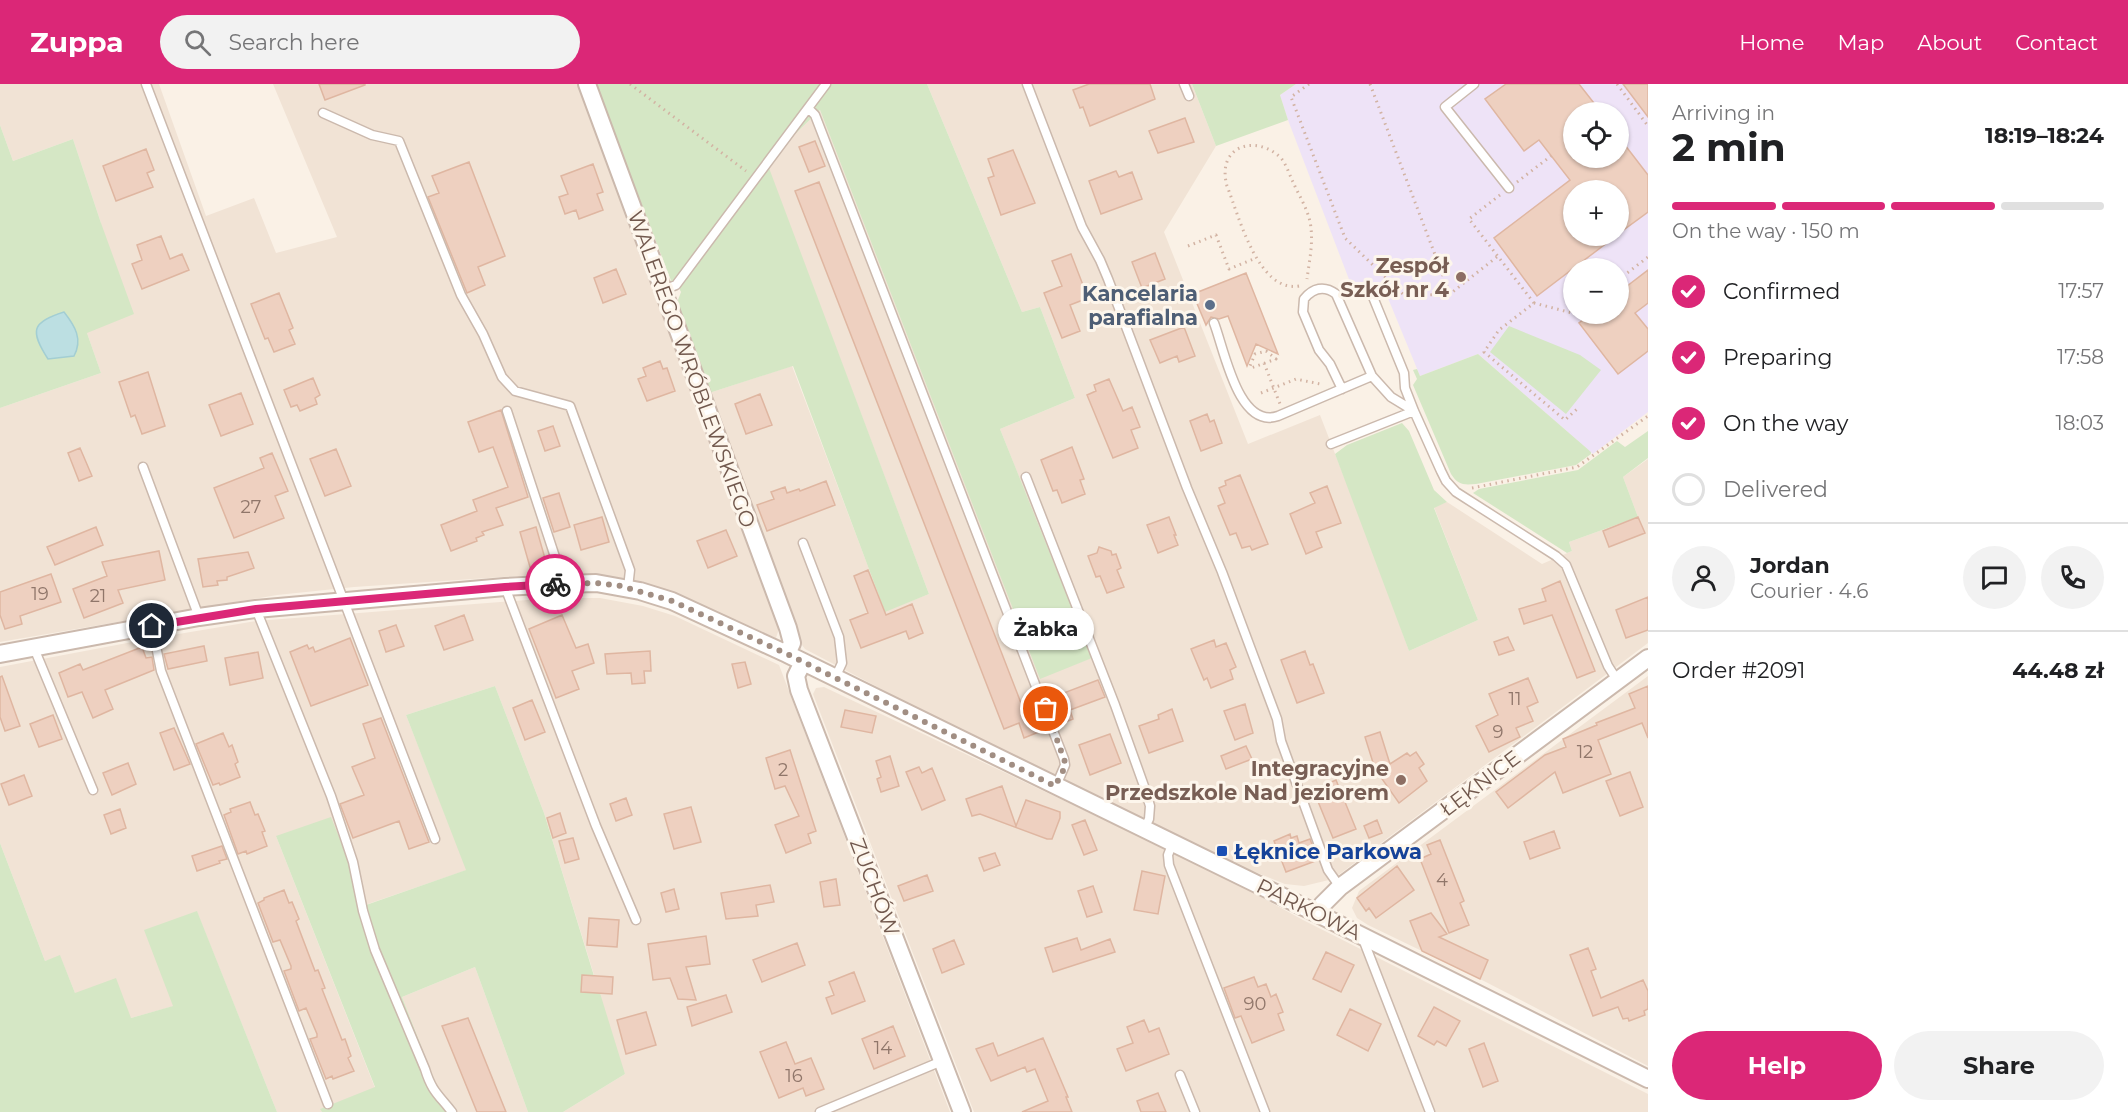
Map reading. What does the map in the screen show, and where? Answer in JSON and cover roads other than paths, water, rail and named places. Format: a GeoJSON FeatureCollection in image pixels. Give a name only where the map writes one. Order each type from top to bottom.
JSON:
{"type":"FeatureCollection","features":[{"type":"Feature","properties":{"kind":"street","name":"WALEREGO WRÓBLEWSKIEGO"},"geometry":{"type":"LineString","coordinates":[[587,84],[788,628],[792,643],[787,654]]}},
{"type":"Feature","properties":{"kind":"street","name":"PARKOWA"},"geometry":{"type":"LineString","coordinates":[[0,654],[199,617],[256,609],[505,587],[596,583],[628,588],[672,601],[787,654],[1318,914],[1648,1080]]}},
{"type":"Feature","properties":{"kind":"street","name":"ŁĘKNICE"},"geometry":{"type":"LineString","coordinates":[[1318,914],[1322,905],[1340,887],[1648,658]]}},
{"type":"Feature","properties":{"kind":"street","name":"ZUCHÓW"},"geometry":{"type":"LineString","coordinates":[[803,662],[796,676],[799,690],[962,1112]]}},
{"type":"Feature","properties":{"kind":"lane"},"geometry":{"type":"LineString","coordinates":[[146,84],[435,839]]}},
{"type":"Feature","properties":{"kind":"lane"},"geometry":{"type":"LineString","coordinates":[[663,290],[676,285],[826,84]]}},
{"type":"Feature","properties":{"kind":"lane"},"geometry":{"type":"LineString","coordinates":[[1027,84],[1082,227],[1104,269],[1187,488],[1226,583],[1277,719],[1289,764],[1328,870],[1340,887]]}},
{"type":"Feature","properties":{"kind":"lane"},"geometry":{"type":"LineString","coordinates":[[1184,84],[1189,96]]}},
{"type":"Feature","properties":{"kind":"lane"},"geometry":{"type":"LineString","coordinates":[[1474,84],[1445,107],[1509,188]]}},
{"type":"Feature","properties":{"kind":"lane"},"geometry":{"type":"LineString","coordinates":[[808,108],[814,115],[1064,759],[1064,769],[1055,786]]}},
{"type":"Feature","properties":{"kind":"lane"},"geometry":{"type":"LineString","coordinates":[[323,113],[372,135],[399,141],[461,295],[483,334],[502,377],[515,391],[570,406],[630,570],[628,588]]}},
{"type":"Feature","properties":{"kind":"lane"},"geometry":{"type":"LineString","coordinates":[[1342,389],[1330,363],[1319,350],[1303,312],[1302,303],[1311,292],[1320,288],[1335,294],[1372,376],[1391,397],[1414,411]]}},
{"type":"Feature","properties":{"kind":"lane"},"geometry":{"type":"LineString","coordinates":[[1373,297],[1404,373],[1406,388],[1414,411],[1441,471],[1456,492],[1556,556],[1566,565],[1608,666],[1617,680]]}},
{"type":"Feature","properties":{"kind":"lane"},"geometry":{"type":"LineString","coordinates":[[1214,323],[1225,359],[1239,392],[1244,401],[1260,416],[1273,418],[1372,376]]}},
{"type":"Feature","properties":{"kind":"lane"},"geometry":{"type":"LineString","coordinates":[[507,411],[559,568],[562,584]]}},
{"type":"Feature","properties":{"kind":"lane"},"geometry":{"type":"LineString","coordinates":[[1331,444],[1414,411]]}},
{"type":"Feature","properties":{"kind":"lane"},"geometry":{"type":"LineString","coordinates":[[142,467],[199,617]]}},
{"type":"Feature","properties":{"kind":"lane"},"geometry":{"type":"LineString","coordinates":[[1026,477],[1111,694],[1144,786],[1150,806],[1149,819],[1144,829]]}},
{"type":"Feature","properties":{"kind":"lane"},"geometry":{"type":"LineString","coordinates":[[803,543],[838,637],[842,663],[834,678]]}},
{"type":"Feature","properties":{"kind":"lane"},"geometry":{"type":"LineString","coordinates":[[505,587],[596,825],[636,920]]}},
{"type":"Feature","properties":{"kind":"lane"},"geometry":{"type":"LineString","coordinates":[[256,609],[331,796],[353,862],[363,911],[375,950],[429,1083],[436,1095],[452,1112]]}},
{"type":"Feature","properties":{"kind":"lane"},"geometry":{"type":"LineString","coordinates":[[152,626],[161,671],[328,1104]]}},
{"type":"Feature","properties":{"kind":"lane"},"geometry":{"type":"LineString","coordinates":[[34,648],[93,790]]}},
{"type":"Feature","properties":{"kind":"lane"},"geometry":{"type":"LineString","coordinates":[[1173,843],[1168,855],[1169,865],[1265,1112]]}},
{"type":"Feature","properties":{"kind":"lane"},"geometry":{"type":"LineString","coordinates":[[1362,936],[1430,1112]]}},
{"type":"Feature","properties":{"kind":"lane"},"geometry":{"type":"LineString","coordinates":[[820,1112],[942,1061]]}},
{"type":"Feature","properties":{"kind":"lane"},"geometry":{"type":"LineString","coordinates":[[1180,1075],[1195,1112]]}},
{"type":"Feature","properties":{"kind":"water"},"geometry":{"type":"Polygon","coordinates":[[[64,312],[78,338],[77,350],[74,356],[48,359],[38,341],[37,329],[45,320],[64,312]]]}},
{"type":"Feature","properties":{"kind":"place","name":"Zespół Szkół nr 4"},"geometry":{"type":"Point","coordinates":[1461,277]}},
{"type":"Feature","properties":{"kind":"place","name":"Kancelaria parafialna"},"geometry":{"type":"Point","coordinates":[1210,305]}},
{"type":"Feature","properties":{"kind":"place","name":"Żabka"},"geometry":{"type":"Point","coordinates":[1046,709]}},
{"type":"Feature","properties":{"kind":"place","name":"Integracyjne Przedszkole Nad jeziorem"},"geometry":{"type":"Point","coordinates":[1401,780]}},
{"type":"Feature","properties":{"kind":"place","name":"Łęknice Parkowa"},"geometry":{"type":"Point","coordinates":[1222,851]}}]}
